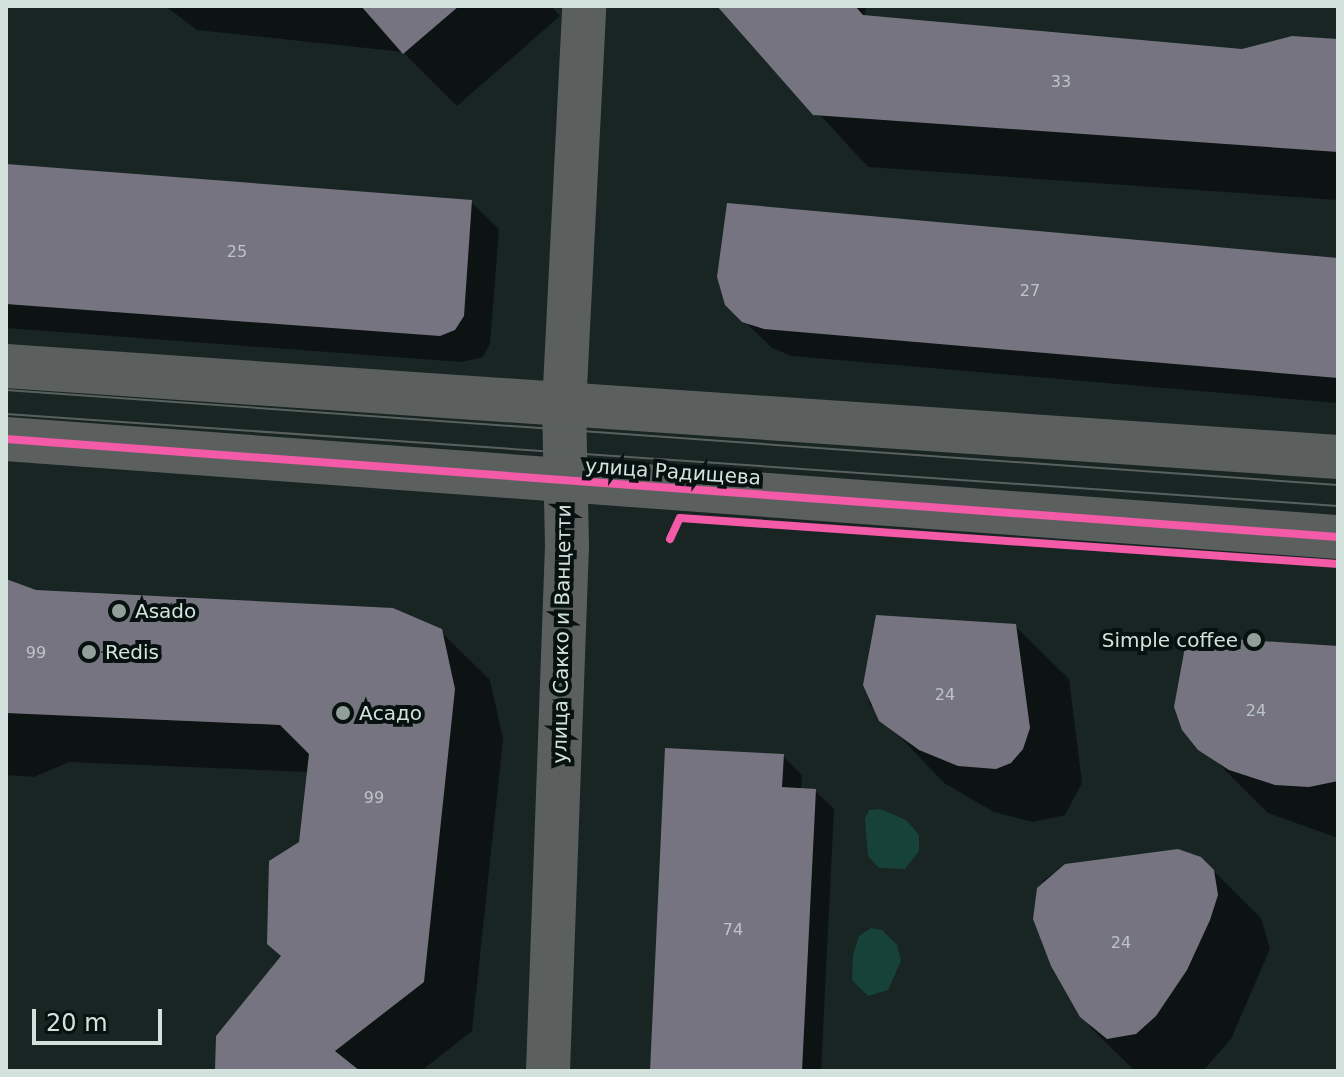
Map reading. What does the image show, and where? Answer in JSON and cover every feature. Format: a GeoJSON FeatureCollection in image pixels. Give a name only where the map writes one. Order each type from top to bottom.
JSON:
{"type":"FeatureCollection","features":[{"type":"Feature","properties":{"kind":"street","name":"улица Сакко и Ванцетти"},"geometry":{"type":"LineString","coordinates":[[548,1071],[565,481],[564,407],[584,6]]}},
{"type":"Feature","properties":{"kind":"street"},"geometry":{"type":"LineString","coordinates":[[6,366],[564,407],[1338,457]]}},
{"type":"Feature","properties":{"kind":"street","name":"улица Радищева"},"geometry":{"type":"LineString","coordinates":[[6,439],[1338,537]]}},
{"type":"Feature","properties":{"kind":"green space"},"geometry":{"type":"Polygon","coordinates":[[[880,809],[906,820],[919,835],[919,851],[905,869],[879,868],[868,856],[865,819],[869,810],[880,809]]]}},
{"type":"Feature","properties":{"kind":"green space"},"geometry":{"type":"Polygon","coordinates":[[[871,928],[882,930],[897,945],[901,961],[888,990],[868,996],[852,980],[853,955],[859,936],[871,928]]]}},
{"type":"Feature","properties":{"kind":"building"},"geometry":{"type":"Polygon","coordinates":[[[361,6],[459,6],[403,54],[361,6]]]}},
{"type":"Feature","properties":{"kind":"building"},"geometry":{"type":"Polygon","coordinates":[[[717,6],[855,6],[863,15],[1242,49],[1292,36],[1338,39],[1338,152],[813,115],[717,6]]]}},
{"type":"Feature","properties":{"kind":"building"},"geometry":{"type":"Polygon","coordinates":[[[6,164],[472,200],[464,316],[455,330],[440,336],[6,304],[6,164]]]}},
{"type":"Feature","properties":{"kind":"building"},"geometry":{"type":"Polygon","coordinates":[[[727,203],[1338,258],[1338,378],[764,329],[742,322],[725,305],[717,277],[727,203]]]}},
{"type":"Feature","properties":{"kind":"building"},"geometry":{"type":"Polygon","coordinates":[[[6,579],[36,590],[393,608],[442,629],[455,689],[424,982],[335,1051],[360,1071],[215,1071],[216,1036],[281,956],[267,944],[269,861],[299,842],[309,754],[280,725],[6,713],[6,579]]]}},
{"type":"Feature","properties":{"kind":"building"},"geometry":{"type":"Polygon","coordinates":[[[876,615],[1016,624],[1030,728],[1023,749],[1011,763],[996,769],[958,766],[919,750],[879,721],[863,685],[876,615]]]}},
{"type":"Feature","properties":{"kind":"building"},"geometry":{"type":"Polygon","coordinates":[[[1187,636],[1338,646],[1338,781],[1309,787],[1275,785],[1229,770],[1198,750],[1182,730],[1174,707],[1187,636]]]}},
{"type":"Feature","properties":{"kind":"building"},"geometry":{"type":"Polygon","coordinates":[[[665,748],[784,754],[782,787],[816,789],[802,1071],[650,1071],[665,748]]]}},
{"type":"Feature","properties":{"kind":"building"},"geometry":{"type":"Polygon","coordinates":[[[1178,849],[1201,857],[1214,870],[1218,895],[1210,920],[1187,970],[1156,1016],[1136,1034],[1107,1039],[1080,1017],[1051,966],[1033,919],[1037,888],[1065,864],[1178,849]]]}},
{"type":"Feature","properties":{"kind":"tram line"},"geometry":{"type":"LineString","coordinates":[[6,390],[1338,485]]}},
{"type":"Feature","properties":{"kind":"tram line"},"geometry":{"type":"LineString","coordinates":[[6,414],[1338,506]]}},
{"type":"Feature","properties":{"kind":"cycle path"},"geometry":{"type":"LineString","coordinates":[[6,439],[1338,537]]}},
{"type":"Feature","properties":{"kind":"cycle path"},"geometry":{"type":"LineString","coordinates":[[670,539],[680,518],[1338,564]]}},
{"type":"Feature","properties":{"kind":"place","name":"Asado"},"geometry":{"type":"Point","coordinates":[119,611]}},
{"type":"Feature","properties":{"kind":"place","name":"Simple coffee"},"geometry":{"type":"Point","coordinates":[1254,640]}},
{"type":"Feature","properties":{"kind":"place","name":"Redis"},"geometry":{"type":"Point","coordinates":[89,652]}},
{"type":"Feature","properties":{"kind":"place","name":"Асадо"},"geometry":{"type":"Point","coordinates":[343,713]}}]}
